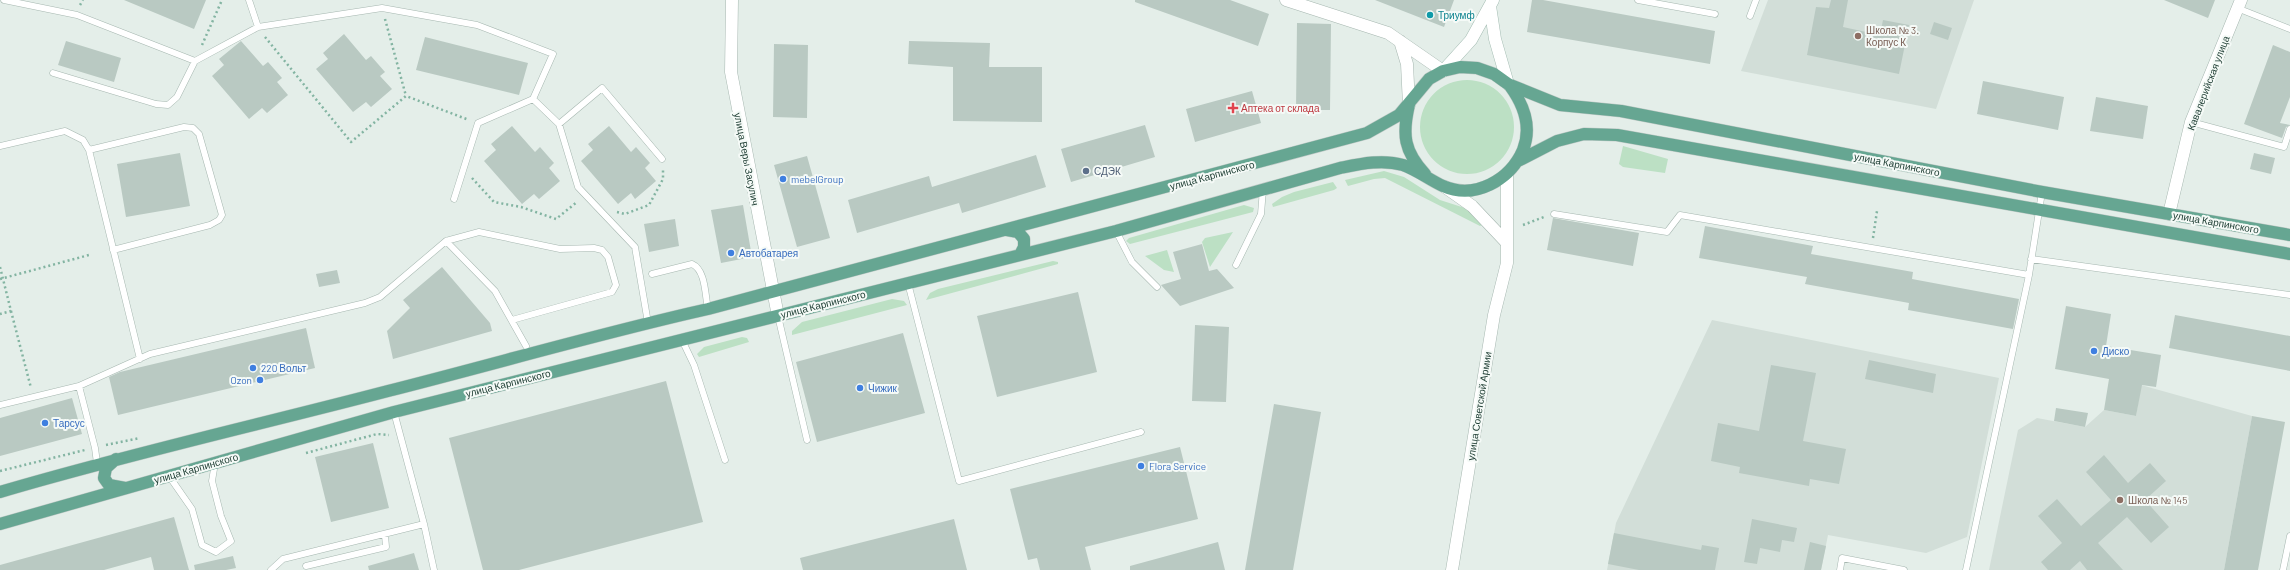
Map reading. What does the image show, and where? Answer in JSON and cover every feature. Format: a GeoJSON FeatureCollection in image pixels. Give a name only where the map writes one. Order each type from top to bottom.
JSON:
{"type":"FeatureCollection","features":[{"type":"Feature","properties":{"kind":"main road","name":"улица Карпинского"},"geometry":{"type":"LineString","coordinates":[[1427,177],[1414,162],[1406,144],[1404,124],[1409,105],[1417,91],[1429,79],[1443,71],[1460,67],[1478,68],[1494,74],[1508,84],[1560,105],[1621,111],[2042,192],[2290,235]]}},
{"type":"Feature","properties":{"kind":"main road","name":"улица Карпинского"},"geometry":{"type":"LineString","coordinates":[[0,524],[394,412],[1116,232],[1263,189],[1372,162],[1402,165],[1444,186],[1461,190],[1477,189],[1493,184],[1507,174],[1518,161],[1526,142],[1527,121],[1521,101],[1508,84]]}},
{"type":"Feature","properties":{"kind":"main road","name":"улица Карпинского"},"geometry":{"type":"LineString","coordinates":[[0,492],[97,463],[387,392],[648,323],[708,309],[1367,133],[1399,115],[1409,105]]}},
{"type":"Feature","properties":{"kind":"main road","name":"улица Карпинского"},"geometry":{"type":"LineString","coordinates":[[1518,161],[1557,141],[1584,134],[1617,136],[2290,254]]}},
{"type":"Feature","properties":{"kind":"main road"},"geometry":{"type":"LineString","coordinates":[[1007,230],[1018,232],[1024,239],[1024,247],[1020,255]]}},
{"type":"Feature","properties":{"kind":"main road"},"geometry":{"type":"LineString","coordinates":[[116,459],[106,468],[104,478],[109,485],[126,488]]}},
{"type":"Feature","properties":{"kind":"street","name":"улица Веры Засулич"},"geometry":{"type":"LineString","coordinates":[[732,0],[731,72],[778,316]]}},
{"type":"Feature","properties":{"kind":"street"},"geometry":{"type":"LineString","coordinates":[[1286,0],[1388,33],[1443,71],[1471,40],[1492,3]]}},
{"type":"Feature","properties":{"kind":"street"},"geometry":{"type":"LineString","coordinates":[[1492,3],[1495,39],[1508,84]]}},
{"type":"Feature","properties":{"kind":"street","name":"Кавалерийская улица"},"geometry":{"type":"LineString","coordinates":[[2169,214],[2191,122],[2239,4]]}},
{"type":"Feature","properties":{"kind":"street"},"geometry":{"type":"LineString","coordinates":[[1400,41],[1407,64],[1409,105]]}},
{"type":"Feature","properties":{"kind":"street","name":"улица Советской Армии"},"geometry":{"type":"LineString","coordinates":[[1452,570],[1494,315],[1506,262],[1507,174]]}},
{"type":"Feature","properties":{"kind":"street"},"geometry":{"type":"LineString","coordinates":[[1444,186],[1472,206],[1507,243]]}},
{"type":"Feature","properties":{"kind":"lane"},"geometry":{"type":"LineString","coordinates":[[4,0],[77,15],[195,61]]}},
{"type":"Feature","properties":{"kind":"lane"},"geometry":{"type":"LineString","coordinates":[[249,0],[258,27]]}},
{"type":"Feature","properties":{"kind":"lane"},"geometry":{"type":"LineString","coordinates":[[1638,0],[1715,14]]}},
{"type":"Feature","properties":{"kind":"lane"},"geometry":{"type":"LineString","coordinates":[[1750,16],[1756,0]]}},
{"type":"Feature","properties":{"kind":"lane"},"geometry":{"type":"LineString","coordinates":[[2239,4],[2290,29]]}},
{"type":"Feature","properties":{"kind":"lane"},"geometry":{"type":"LineString","coordinates":[[52,73],[156,104],[168,105],[177,97],[195,61],[258,27],[382,8],[477,25],[553,54],[533,99],[478,123],[454,199]]}},
{"type":"Feature","properties":{"kind":"lane"},"geometry":{"type":"LineString","coordinates":[[559,124],[602,88],[662,159]]}},
{"type":"Feature","properties":{"kind":"lane"},"geometry":{"type":"LineString","coordinates":[[533,99],[559,124],[578,187],[635,247],[648,312],[648,323]]}},
{"type":"Feature","properties":{"kind":"lane"},"geometry":{"type":"LineString","coordinates":[[2191,122],[2284,148],[2290,129]]}},
{"type":"Feature","properties":{"kind":"lane"},"geometry":{"type":"LineString","coordinates":[[89,150],[184,127],[193,128],[199,134],[222,215],[219,220],[210,225],[113,250]]}},
{"type":"Feature","properties":{"kind":"lane"},"geometry":{"type":"LineString","coordinates":[[0,146],[64,130],[83,140],[89,150],[140,359]]}},
{"type":"Feature","properties":{"kind":"lane"},"geometry":{"type":"LineString","coordinates":[[1236,265],[1260,214],[1263,189]]}},
{"type":"Feature","properties":{"kind":"lane"},"geometry":{"type":"LineString","coordinates":[[1966,570],[2029,275],[2042,192]]}},
{"type":"Feature","properties":{"kind":"lane"},"geometry":{"type":"LineString","coordinates":[[1554,214],[1667,232],[1680,215],[2029,275]]}},
{"type":"Feature","properties":{"kind":"lane"},"geometry":{"type":"LineString","coordinates":[[0,405],[79,386],[150,354],[365,303],[380,297],[446,241],[479,232],[560,249],[594,248],[602,250],[608,257],[616,286],[612,292],[512,320]]}},
{"type":"Feature","properties":{"kind":"lane"},"geometry":{"type":"LineString","coordinates":[[1116,232],[1132,262],[1157,288]]}},
{"type":"Feature","properties":{"kind":"lane"},"geometry":{"type":"LineString","coordinates":[[446,241],[495,291],[526,346]]}},
{"type":"Feature","properties":{"kind":"lane"},"geometry":{"type":"LineString","coordinates":[[2031,259],[2290,295]]}},
{"type":"Feature","properties":{"kind":"lane"},"geometry":{"type":"LineString","coordinates":[[652,274],[692,264],[697,266],[702,274],[708,309]]}},
{"type":"Feature","properties":{"kind":"lane"},"geometry":{"type":"LineString","coordinates":[[908,283],[959,481],[1141,432]]}},
{"type":"Feature","properties":{"kind":"lane"},"geometry":{"type":"LineString","coordinates":[[778,316],[807,440]]}},
{"type":"Feature","properties":{"kind":"lane"},"geometry":{"type":"LineString","coordinates":[[682,340],[694,365],[725,460]]}},
{"type":"Feature","properties":{"kind":"lane"},"geometry":{"type":"LineString","coordinates":[[79,386],[95,448],[97,463]]}},
{"type":"Feature","properties":{"kind":"lane"},"geometry":{"type":"LineString","coordinates":[[394,412],[424,524],[434,570]]}},
{"type":"Feature","properties":{"kind":"lane"},"geometry":{"type":"LineString","coordinates":[[169,476],[192,509],[202,545],[216,552],[231,541],[221,516],[212,481],[215,463]]}},
{"type":"Feature","properties":{"kind":"lane"},"geometry":{"type":"LineString","coordinates":[[271,570],[283,559],[424,524]]}},
{"type":"Feature","properties":{"kind":"lane"},"geometry":{"type":"LineString","coordinates":[[306,566],[386,547],[384,535]]}},
{"type":"Feature","properties":{"kind":"lane"},"geometry":{"type":"LineString","coordinates":[[2283,570],[2290,536]]}},
{"type":"Feature","properties":{"kind":"lane"},"geometry":{"type":"LineString","coordinates":[[1840,570],[1842,558],[1904,570]]}},
{"type":"Feature","properties":{"kind":"path"},"geometry":{"type":"LineString","coordinates":[[195,61],[222,0]]}},
{"type":"Feature","properties":{"kind":"path"},"geometry":{"type":"LineString","coordinates":[[382,8],[406,96]]}},
{"type":"Feature","properties":{"kind":"path"},"geometry":{"type":"LineString","coordinates":[[258,27],[351,142],[406,96]]}},
{"type":"Feature","properties":{"kind":"path"},"geometry":{"type":"LineString","coordinates":[[406,96],[478,123]]}},
{"type":"Feature","properties":{"kind":"path"},"geometry":{"type":"LineString","coordinates":[[1872,247],[1877,211]]}},
{"type":"Feature","properties":{"kind":"path"},"geometry":{"type":"LineString","coordinates":[[1523,225],[1554,214]]}},
{"type":"Feature","properties":{"kind":"path"},"geometry":{"type":"LineString","coordinates":[[2,279],[89,255]]}},
{"type":"Feature","properties":{"kind":"path"},"geometry":{"type":"LineString","coordinates":[[0,267],[33,397]]}},
{"type":"Feature","properties":{"kind":"path"},"geometry":{"type":"LineString","coordinates":[[0,314],[11,311]]}},
{"type":"Feature","properties":{"kind":"path"},"geometry":{"type":"LineString","coordinates":[[301,455],[377,434],[389,435]]}},
{"type":"Feature","properties":{"kind":"shaded area","name":"Школа № 3. Корпус К"},"geometry":{"type":"Polygon","coordinates":[[[1768,0],[1974,0],[1936,109],[1741,71],[1768,0]]]}},
{"type":"Feature","properties":{"kind":"shaded area"},"geometry":{"type":"Polygon","coordinates":[[[1712,320],[1999,378],[1967,537],[1926,553],[1828,535],[1821,570],[1607,570],[1616,523],[1712,320]]]}},
{"type":"Feature","properties":{"kind":"shaded area","name":"Школа № 145"},"geometry":{"type":"Polygon","coordinates":[[[2141,385],[2252,416],[2224,570],[1989,570],[2018,430],[2037,418],[2085,427],[2104,410],[2136,416],[2141,385]]]}},
{"type":"Feature","properties":{"kind":"green space"},"geometry":{"type":"Polygon","coordinates":[[[1458,80],[1476,80],[1485,83],[1501,93],[1511,109],[1514,118],[1514,136],[1511,145],[1501,161],[1485,171],[1476,174],[1458,174],[1449,171],[1433,161],[1423,145],[1420,136],[1420,118],[1423,109],[1433,93],[1449,83],[1458,80]]]}},
{"type":"Feature","properties":{"kind":"green space"},"geometry":{"type":"Polygon","coordinates":[[[1623,146],[1668,159],[1665,173],[1623,167],[1619,164],[1623,146]]]}},
{"type":"Feature","properties":{"kind":"green space"},"geometry":{"type":"Polygon","coordinates":[[[1384,171],[1404,177],[1440,200],[1468,209],[1482,225],[1480,226],[1385,178],[1374,179],[1348,186],[1345,180],[1384,171]]]}},
{"type":"Feature","properties":{"kind":"green space"},"geometry":{"type":"Polygon","coordinates":[[[1333,182],[1337,188],[1334,190],[1273,207],[1272,204],[1282,197],[1294,192],[1333,182]]]}},
{"type":"Feature","properties":{"kind":"green space"},"geometry":{"type":"Polygon","coordinates":[[[1244,205],[1254,208],[1253,212],[1130,244],[1126,241],[1129,238],[1244,205]]]}},
{"type":"Feature","properties":{"kind":"green space"},"geometry":{"type":"Polygon","coordinates":[[[1233,232],[1210,267],[1202,242],[1205,238],[1233,232]]]}},
{"type":"Feature","properties":{"kind":"green space"},"geometry":{"type":"Polygon","coordinates":[[[1167,250],[1174,272],[1164,270],[1145,256],[1167,250]]]}},
{"type":"Feature","properties":{"kind":"green space"},"geometry":{"type":"Polygon","coordinates":[[[1053,261],[1058,262],[1058,264],[926,300],[930,293],[938,289],[1053,261]]]}},
{"type":"Feature","properties":{"kind":"green space"},"geometry":{"type":"Polygon","coordinates":[[[892,299],[904,301],[907,305],[792,335],[792,331],[802,322],[892,299]]]}},
{"type":"Feature","properties":{"kind":"green space"},"geometry":{"type":"Polygon","coordinates":[[[742,337],[747,338],[749,342],[699,357],[697,354],[704,347],[742,337]]]}},
{"type":"Feature","properties":{"kind":"building"},"geometry":{"type":"Polygon","coordinates":[[[124,0],[206,0],[194,29],[124,0]]]}},
{"type":"Feature","properties":{"kind":"building"},"geometry":{"type":"Polygon","coordinates":[[[1135,0],[1230,0],[1269,14],[1258,46],[1135,2],[1135,0]]]}},
{"type":"Feature","properties":{"kind":"building","name":"Триумф"},"geometry":{"type":"Polygon","coordinates":[[[1375,0],[1454,0],[1444,27],[1375,0]]]}},
{"type":"Feature","properties":{"kind":"building"},"geometry":{"type":"Polygon","coordinates":[[[1532,0],[1543,0],[1715,31],[1710,64],[1527,32],[1532,0]]]}},
{"type":"Feature","properties":{"kind":"building"},"geometry":{"type":"Polygon","coordinates":[[[1831,0],[1848,0],[1843,27],[1880,35],[1883,20],[1909,25],[1899,74],[1807,55],[1816,7],[1829,8],[1831,0]]]}},
{"type":"Feature","properties":{"kind":"building"},"geometry":{"type":"Polygon","coordinates":[[[2164,0],[2215,0],[2208,18],[2164,0]]]}},
{"type":"Feature","properties":{"kind":"building"},"geometry":{"type":"Polygon","coordinates":[[[1934,22],[1952,28],[1948,40],[1930,34],[1934,22]]]}},
{"type":"Feature","properties":{"kind":"building"},"geometry":{"type":"Polygon","coordinates":[[[1297,23],[1331,24],[1330,110],[1296,110],[1297,23]]]}},
{"type":"Feature","properties":{"kind":"building"},"geometry":{"type":"Polygon","coordinates":[[[344,34],[366,60],[371,56],[385,72],[380,76],[392,89],[371,107],[366,102],[353,112],[316,69],[328,59],[323,53],[344,34]]]}},
{"type":"Feature","properties":{"kind":"building"},"geometry":{"type":"Polygon","coordinates":[[[425,37],[528,63],[519,95],[416,70],[425,37]]]}},
{"type":"Feature","properties":{"kind":"building"},"geometry":{"type":"Polygon","coordinates":[[[66,41],[121,58],[114,82],[58,65],[66,41]]]}},
{"type":"Feature","properties":{"kind":"building"},"geometry":{"type":"Polygon","coordinates":[[[241,41],[263,66],[268,62],[282,78],[277,82],[288,95],[267,113],[262,108],[249,119],[212,76],[224,65],[219,59],[241,41]]]}},
{"type":"Feature","properties":{"kind":"building"},"geometry":{"type":"Polygon","coordinates":[[[909,41],[990,43],[989,67],[1042,67],[1042,122],[953,121],[953,67],[908,64],[909,41]]]}},
{"type":"Feature","properties":{"kind":"building"},"geometry":{"type":"Polygon","coordinates":[[[774,44],[808,45],[807,118],[773,117],[774,44]]]}},
{"type":"Feature","properties":{"kind":"building"},"geometry":{"type":"Polygon","coordinates":[[[2273,45],[2290,52],[2290,97],[2280,123],[2290,125],[2286,127],[2282,138],[2244,124],[2273,45]]]}},
{"type":"Feature","properties":{"kind":"building"},"geometry":{"type":"Polygon","coordinates":[[[1983,81],[2064,97],[2058,130],[1977,114],[1983,81]]]}},
{"type":"Feature","properties":{"kind":"building"},"geometry":{"type":"Polygon","coordinates":[[[1252,91],[1261,123],[1195,142],[1186,109],[1252,91]]]}},
{"type":"Feature","properties":{"kind":"building"},"geometry":{"type":"Polygon","coordinates":[[[2096,97],[2148,106],[2143,139],[2090,131],[2096,97]]]}},
{"type":"Feature","properties":{"kind":"building"},"geometry":{"type":"Polygon","coordinates":[[[1145,125],[1155,157],[1071,182],[1061,149],[1145,125]]]}},
{"type":"Feature","properties":{"kind":"building"},"geometry":{"type":"Polygon","coordinates":[[[512,126],[535,152],[540,147],[554,163],[549,168],[560,181],[539,199],[534,194],[522,204],[484,161],[496,150],[491,144],[512,126]]]}},
{"type":"Feature","properties":{"kind":"building"},"geometry":{"type":"Polygon","coordinates":[[[609,126],[631,152],[636,147],[650,163],[645,168],[656,181],[635,199],[631,193],[618,204],[581,161],[593,150],[588,144],[609,126]]]}},
{"type":"Feature","properties":{"kind":"building"},"geometry":{"type":"Polygon","coordinates":[[[180,153],[190,206],[126,217],[117,164],[180,153]]]}},
{"type":"Feature","properties":{"kind":"building"},"geometry":{"type":"Polygon","coordinates":[[[2254,153],[2275,158],[2271,174],[2250,169],[2254,153]]]}},
{"type":"Feature","properties":{"kind":"building"},"geometry":{"type":"Polygon","coordinates":[[[1036,155],[1046,187],[962,213],[959,203],[857,233],[848,200],[929,176],[932,187],[1036,155]]]}},
{"type":"Feature","properties":{"kind":"building"},"geometry":{"type":"Polygon","coordinates":[[[807,156],[830,238],[797,247],[774,165],[807,156]]]}},
{"type":"Feature","properties":{"kind":"building"},"geometry":{"type":"Polygon","coordinates":[[[743,205],[752,257],[721,263],[711,210],[743,205]]]}},
{"type":"Feature","properties":{"kind":"building"},"geometry":{"type":"Polygon","coordinates":[[[1553,218],[1639,233],[1633,266],[1547,250],[1553,218]]]}},
{"type":"Feature","properties":{"kind":"building"},"geometry":{"type":"Polygon","coordinates":[[[675,219],[679,246],[649,252],[644,224],[675,219]]]}},
{"type":"Feature","properties":{"kind":"building"},"geometry":{"type":"Polygon","coordinates":[[[1705,226],[1813,246],[1811,254],[1913,272],[1912,279],[2019,299],[2013,329],[1908,310],[1909,303],[1805,284],[1807,277],[1699,258],[1705,226]]]}},
{"type":"Feature","properties":{"kind":"building"},"geometry":{"type":"Polygon","coordinates":[[[1202,244],[1209,271],[1217,269],[1234,288],[1180,306],[1161,285],[1181,279],[1173,252],[1202,244]]]}},
{"type":"Feature","properties":{"kind":"building"},"geometry":{"type":"Polygon","coordinates":[[[442,267],[490,323],[492,331],[393,359],[387,331],[410,308],[403,300],[442,267]]]}},
{"type":"Feature","properties":{"kind":"building"},"geometry":{"type":"Polygon","coordinates":[[[337,270],[340,283],[319,287],[316,274],[337,270]]]}},
{"type":"Feature","properties":{"kind":"building"},"geometry":{"type":"Polygon","coordinates":[[[1078,292],[1097,372],[997,397],[977,316],[1078,292]]]}},
{"type":"Feature","properties":{"kind":"building"},"geometry":{"type":"Polygon","coordinates":[[[2066,306],[2111,314],[2106,346],[2161,355],[2156,387],[2142,385],[2136,416],[2104,410],[2109,379],[2055,369],[2066,306]]]}},
{"type":"Feature","properties":{"kind":"building"},"geometry":{"type":"Polygon","coordinates":[[[2175,315],[2290,336],[2290,371],[2169,348],[2175,315]]]}},
{"type":"Feature","properties":{"kind":"building"},"geometry":{"type":"Polygon","coordinates":[[[1195,325],[1229,327],[1226,402],[1192,401],[1195,325]]]}},
{"type":"Feature","properties":{"kind":"building"},"geometry":{"type":"Polygon","coordinates":[[[306,328],[315,368],[118,415],[109,377],[120,372],[306,328]]]}},
{"type":"Feature","properties":{"kind":"building","name":"Чижик"},"geometry":{"type":"Polygon","coordinates":[[[903,333],[925,413],[817,442],[796,362],[903,333]]]}},
{"type":"Feature","properties":{"kind":"building"},"geometry":{"type":"Polygon","coordinates":[[[1869,360],[1936,374],[1933,393],[1865,379],[1869,360]]]}},
{"type":"Feature","properties":{"kind":"building"},"geometry":{"type":"Polygon","coordinates":[[[1771,365],[1816,373],[1803,441],[1846,449],[1839,484],[1810,479],[1809,486],[1739,473],[1740,467],[1711,461],[1718,423],[1759,431],[1771,365]]]}},
{"type":"Feature","properties":{"kind":"building"},"geometry":{"type":"Polygon","coordinates":[[[666,381],[703,522],[519,570],[483,570],[449,438],[666,381]]]}},
{"type":"Feature","properties":{"kind":"building"},"geometry":{"type":"Polygon","coordinates":[[[72,398],[82,434],[0,456],[0,418],[72,398]]]}},
{"type":"Feature","properties":{"kind":"building"},"geometry":{"type":"Polygon","coordinates":[[[1274,404],[1321,412],[1293,570],[1245,570],[1274,404]]]}},
{"type":"Feature","properties":{"kind":"building"},"geometry":{"type":"Polygon","coordinates":[[[2056,408],[2088,413],[2085,427],[2054,421],[2056,408]]]}},
{"type":"Feature","properties":{"kind":"building"},"geometry":{"type":"Polygon","coordinates":[[[2252,416],[2285,422],[2258,570],[2224,570],[2252,416]]]}},
{"type":"Feature","properties":{"kind":"building"},"geometry":{"type":"Polygon","coordinates":[[[373,443],[389,508],[331,522],[315,457],[373,443]]]}},
{"type":"Feature","properties":{"kind":"building"},"geometry":{"type":"Polygon","coordinates":[[[1180,447],[1198,519],[1085,547],[1091,570],[1040,570],[1037,558],[1028,560],[1010,489],[1180,447]]]}},
{"type":"Feature","properties":{"kind":"building"},"geometry":{"type":"Polygon","coordinates":[[[2104,455],[2128,483],[2150,463],[2166,481],[2145,500],[2169,527],[2151,543],[2127,517],[2098,543],[2123,570],[2087,570],[2080,561],[2070,570],[2048,570],[2041,562],[2062,543],[2038,516],[2057,499],[2081,526],[2111,500],[2086,472],[2104,455]]]}},
{"type":"Feature","properties":{"kind":"building"},"geometry":{"type":"Polygon","coordinates":[[[174,517],[189,570],[154,570],[151,557],[104,570],[0,570],[0,565],[174,517]]]}},
{"type":"Feature","properties":{"kind":"building"},"geometry":{"type":"Polygon","coordinates":[[[954,519],[967,570],[803,570],[800,558],[954,519]]]}},
{"type":"Feature","properties":{"kind":"building"},"geometry":{"type":"Polygon","coordinates":[[[1752,519],[1797,528],[1794,542],[1782,540],[1780,552],[1760,548],[1757,564],[1744,562],[1752,519]]]}},
{"type":"Feature","properties":{"kind":"building"},"geometry":{"type":"Polygon","coordinates":[[[1614,533],[1701,550],[1702,545],[1719,548],[1715,570],[1639,570],[1608,564],[1614,533]]]}},
{"type":"Feature","properties":{"kind":"building"},"geometry":{"type":"Polygon","coordinates":[[[1218,542],[1225,570],[1130,570],[1130,566],[1218,542]]]}},
{"type":"Feature","properties":{"kind":"building"},"geometry":{"type":"Polygon","coordinates":[[[1810,542],[1826,546],[1821,570],[1804,570],[1810,542]]]}},
{"type":"Feature","properties":{"kind":"building"},"geometry":{"type":"Polygon","coordinates":[[[414,553],[419,570],[369,570],[368,566],[414,553]]]}},
{"type":"Feature","properties":{"kind":"building"},"geometry":{"type":"Polygon","coordinates":[[[233,556],[236,568],[226,570],[195,570],[194,565],[233,556]]]}},
{"type":"Feature","properties":{"kind":"place","name":"Триумф"},"geometry":{"type":"Point","coordinates":[1430,15]}},
{"type":"Feature","properties":{"kind":"place","name":"Школа № 3. Корпус К"},"geometry":{"type":"Point","coordinates":[1858,36]}},
{"type":"Feature","properties":{"kind":"place","name":"Аптека от склада"},"geometry":{"type":"Point","coordinates":[1233,108]}},
{"type":"Feature","properties":{"kind":"place","name":"СДЭК"},"geometry":{"type":"Point","coordinates":[1086,171]}},
{"type":"Feature","properties":{"kind":"place","name":"mebelGroup"},"geometry":{"type":"Point","coordinates":[783,179]}},
{"type":"Feature","properties":{"kind":"place","name":"Автобатарея"},"geometry":{"type":"Point","coordinates":[731,253]}},
{"type":"Feature","properties":{"kind":"place","name":"Диско"},"geometry":{"type":"Point","coordinates":[2094,351]}},
{"type":"Feature","properties":{"kind":"place","name":"220 Вольт"},"geometry":{"type":"Point","coordinates":[253,368]}},
{"type":"Feature","properties":{"kind":"place","name":"Ozon"},"geometry":{"type":"Point","coordinates":[260,380]}},
{"type":"Feature","properties":{"kind":"place","name":"Чижик"},"geometry":{"type":"Point","coordinates":[860,388]}},
{"type":"Feature","properties":{"kind":"place","name":"Тарсус"},"geometry":{"type":"Point","coordinates":[45,423]}},
{"type":"Feature","properties":{"kind":"place","name":"Flora Service"},"geometry":{"type":"Point","coordinates":[1141,466]}},
{"type":"Feature","properties":{"kind":"place","name":"Школа № 145"},"geometry":{"type":"Point","coordinates":[2120,500]}}]}
